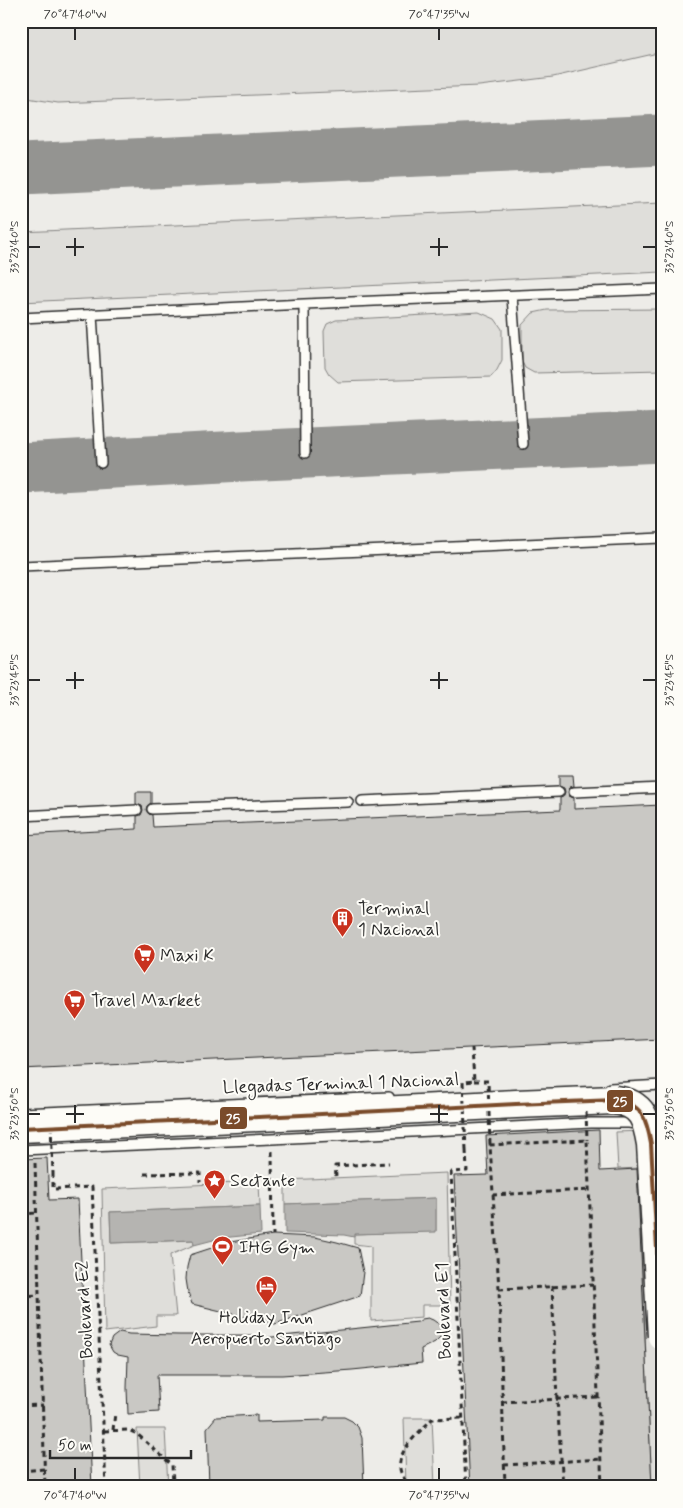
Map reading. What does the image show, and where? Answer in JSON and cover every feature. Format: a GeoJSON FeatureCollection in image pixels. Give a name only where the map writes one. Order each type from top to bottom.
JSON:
{"type":"FeatureCollection","features":[{"type":"Feature","properties":{"kind":"highway"},"geometry":{"type":"LineString","coordinates":[[21,1128],[476,1106],[625,1101],[641,1113],[647,1124],[652,1144],[662,1336]]}},
{"type":"Feature","properties":{"kind":"lane"},"geometry":{"type":"LineString","coordinates":[[21,318],[662,289]]}},
{"type":"Feature","properties":{"kind":"lane"},"geometry":{"type":"LineString","coordinates":[[512,296],[523,444]]}},
{"type":"Feature","properties":{"kind":"lane"},"geometry":{"type":"LineString","coordinates":[[304,304],[305,453]]}},
{"type":"Feature","properties":{"kind":"lane"},"geometry":{"type":"LineString","coordinates":[[92,314],[101,463]]}},
{"type":"Feature","properties":{"kind":"lane"},"geometry":{"type":"LineString","coordinates":[[21,566],[662,538]]}},
{"type":"Feature","properties":{"kind":"lane"},"geometry":{"type":"LineString","coordinates":[[574,792],[662,788]]}},
{"type":"Feature","properties":{"kind":"lane"},"geometry":{"type":"LineString","coordinates":[[362,801],[559,792]]}},
{"type":"Feature","properties":{"kind":"lane"},"geometry":{"type":"LineString","coordinates":[[152,809],[348,802]]}},
{"type":"Feature","properties":{"kind":"lane"},"geometry":{"type":"LineString","coordinates":[[21,816],[136,810]]}},
{"type":"Feature","properties":{"kind":"lane"},"geometry":{"type":"LineString","coordinates":[[600,1088],[662,1085]]}},
{"type":"Feature","properties":{"kind":"lane","name":"Llegadas Terminal 1 Nacional"},"geometry":{"type":"LineString","coordinates":[[21,1113],[396,1096]]}},
{"type":"Feature","properties":{"kind":"lane"},"geometry":{"type":"LineString","coordinates":[[21,1150],[591,1123],[637,1124],[652,1130],[658,1136]]}},
{"type":"Feature","properties":{"kind":"path"},"geometry":{"type":"LineString","coordinates":[[472,1048],[474,1081]]}},
{"type":"Feature","properties":{"kind":"path"},"geometry":{"type":"LineString","coordinates":[[476,1106],[488,1081],[463,1082],[476,1106],[490,1145],[498,1289],[505,1487]]}},
{"type":"Feature","properties":{"kind":"path"},"geometry":{"type":"LineString","coordinates":[[21,1084],[30,1084]]}},
{"type":"Feature","properties":{"kind":"path","name":"Boulevard E1"},"geometry":{"type":"LineString","coordinates":[[466,1487],[451,1172],[467,1171],[466,1150],[476,1106]]}},
{"type":"Feature","properties":{"kind":"path"},"geometry":{"type":"LineString","coordinates":[[586,1112],[602,1487]]}},
{"type":"Feature","properties":{"kind":"path","name":"Boulevard E2"},"geometry":{"type":"LineString","coordinates":[[51,1126],[53,1189],[92,1186],[106,1487]]}},
{"type":"Feature","properties":{"kind":"path"},"geometry":{"type":"LineString","coordinates":[[272,1139],[273,1235]]}},
{"type":"Feature","properties":{"kind":"path"},"geometry":{"type":"LineString","coordinates":[[490,1145],[587,1140]]}},
{"type":"Feature","properties":{"kind":"path"},"geometry":{"type":"LineString","coordinates":[[35,1160],[45,1487]]}},
{"type":"Feature","properties":{"kind":"path"},"geometry":{"type":"LineString","coordinates":[[336,1176],[335,1166],[389,1162]]}},
{"type":"Feature","properties":{"kind":"path"},"geometry":{"type":"LineString","coordinates":[[144,1174],[200,1173],[200,1182]]}},
{"type":"Feature","properties":{"kind":"path"},"geometry":{"type":"LineString","coordinates":[[492,1195],[590,1190]]}},
{"type":"Feature","properties":{"kind":"path"},"geometry":{"type":"LineString","coordinates":[[21,1214],[37,1213]]}},
{"type":"Feature","properties":{"kind":"path"},"geometry":{"type":"LineString","coordinates":[[498,1289],[593,1285]]}},
{"type":"Feature","properties":{"kind":"path"},"geometry":{"type":"LineString","coordinates":[[552,1286],[563,1487]]}},
{"type":"Feature","properties":{"kind":"path"},"geometry":{"type":"LineString","coordinates":[[21,1296],[39,1295]]}},
{"type":"Feature","properties":{"kind":"path"},"geometry":{"type":"LineString","coordinates":[[502,1402],[599,1397]]}},
{"type":"Feature","properties":{"kind":"path"},"geometry":{"type":"LineString","coordinates":[[21,1406],[42,1404]]}},
{"type":"Feature","properties":{"kind":"path"},"geometry":{"type":"LineString","coordinates":[[114,1430],[115,1413]]}},
{"type":"Feature","properties":{"kind":"path"},"geometry":{"type":"LineString","coordinates":[[412,1487],[401,1475],[400,1456],[404,1448],[432,1420],[462,1418]]}},
{"type":"Feature","properties":{"kind":"path"},"geometry":{"type":"LineString","coordinates":[[104,1431],[128,1430],[137,1434],[172,1465],[172,1487]]}},
{"type":"Feature","properties":{"kind":"path"},"geometry":{"type":"LineString","coordinates":[[504,1465],[602,1459]]}},
{"type":"Feature","properties":{"kind":"path"},"geometry":{"type":"LineString","coordinates":[[21,1471],[44,1470]]}},
{"type":"Feature","properties":{"kind":"shaded area"},"geometry":{"type":"Polygon","coordinates":[[[21,21],[662,21],[662,1487],[21,1487],[21,21]]]}},
{"type":"Feature","properties":{"kind":"shaded area"},"geometry":{"type":"Polygon","coordinates":[[[21,21],[662,21],[662,52],[553,77],[479,86],[58,103],[21,97],[21,21]]]}},
{"type":"Feature","properties":{"kind":"shaded area"},"geometry":{"type":"Polygon","coordinates":[[[662,203],[662,272],[21,302],[21,232],[662,203]]]}},
{"type":"Feature","properties":{"kind":"shaded area"},"geometry":{"type":"Polygon","coordinates":[[[662,309],[662,370],[534,373],[525,368],[522,362],[522,325],[533,313],[547,310],[662,309]]]}},
{"type":"Feature","properties":{"kind":"shaded area"},"geometry":{"type":"Polygon","coordinates":[[[479,312],[495,319],[502,329],[502,360],[491,377],[338,382],[329,374],[325,367],[324,331],[327,324],[336,320],[479,312]]]}},
{"type":"Feature","properties":{"kind":"shaded area"},"geometry":{"type":"Polygon","coordinates":[[[642,1131],[662,1167],[618,1169],[616,1132],[642,1131]]]}},
{"type":"Feature","properties":{"kind":"shaded area"},"geometry":{"type":"Polygon","coordinates":[[[447,1173],[450,1305],[422,1305],[422,1317],[371,1321],[371,1246],[354,1244],[354,1234],[436,1231],[436,1198],[285,1204],[285,1180],[447,1173]]]}},
{"type":"Feature","properties":{"kind":"shaded area"},"geometry":{"type":"Polygon","coordinates":[[[259,1182],[260,1206],[110,1212],[111,1243],[194,1240],[194,1245],[170,1255],[176,1316],[156,1316],[156,1326],[105,1332],[102,1189],[259,1182]]]}},
{"type":"Feature","properties":{"kind":"shaded area"},"geometry":{"type":"Polygon","coordinates":[[[436,1198],[436,1232],[354,1234],[354,1237],[285,1233],[285,1204],[436,1198]]]}},
{"type":"Feature","properties":{"kind":"shaded area"},"geometry":{"type":"Polygon","coordinates":[[[662,1203],[662,1437],[658,1437],[662,1487],[652,1487],[639,1204],[662,1203]]]}},
{"type":"Feature","properties":{"kind":"shaded area"},"geometry":{"type":"Polygon","coordinates":[[[260,1206],[261,1234],[221,1238],[194,1245],[193,1240],[111,1243],[110,1212],[260,1206]]]}},
{"type":"Feature","properties":{"kind":"shaded area"},"geometry":{"type":"Polygon","coordinates":[[[404,1418],[432,1418],[435,1487],[406,1487],[404,1418]]]}},
{"type":"Feature","properties":{"kind":"shaded area"},"geometry":{"type":"Polygon","coordinates":[[[137,1429],[165,1429],[168,1487],[140,1487],[137,1429]]]}},
{"type":"Feature","properties":{"kind":"building","name":"Terminal 1 Nacional"},"geometry":{"type":"Polygon","coordinates":[[[559,775],[573,775],[574,786],[570,787],[568,792],[569,796],[574,798],[574,809],[662,805],[662,1039],[21,1069],[21,835],[137,829],[137,816],[141,815],[143,810],[142,806],[136,804],[136,792],[151,792],[151,803],[147,806],[146,810],[152,815],[153,827],[560,810],[560,798],[563,797],[565,792],[564,788],[559,786],[559,775]]]}},
{"type":"Feature","properties":{"kind":"building"},"geometry":{"type":"Polygon","coordinates":[[[599,1130],[600,1171],[637,1169],[652,1487],[470,1487],[454,1176],[488,1175],[486,1136],[599,1130]]]}},
{"type":"Feature","properties":{"kind":"building"},"geometry":{"type":"Polygon","coordinates":[[[47,1158],[49,1200],[78,1199],[92,1487],[21,1487],[21,1159],[47,1158]]]}},
{"type":"Feature","properties":{"kind":"building"},"geometry":{"type":"Polygon","coordinates":[[[273,1235],[315,1237],[358,1248],[363,1272],[360,1296],[275,1324],[192,1304],[186,1279],[190,1255],[230,1242],[273,1235]]]}},
{"type":"Feature","properties":{"kind":"building"},"geometry":{"type":"Polygon","coordinates":[[[428,1318],[447,1330],[435,1342],[421,1349],[422,1363],[282,1375],[157,1375],[159,1412],[128,1414],[128,1357],[113,1352],[109,1345],[112,1338],[120,1332],[129,1334],[252,1335],[253,1339],[418,1322],[428,1318]]]}},
{"type":"Feature","properties":{"kind":"building"},"geometry":{"type":"Polygon","coordinates":[[[257,1415],[257,1422],[325,1420],[325,1417],[344,1417],[352,1421],[358,1427],[362,1438],[364,1487],[209,1487],[207,1428],[216,1417],[257,1415]]]}},
{"type":"Feature","properties":{"kind":"taxiway"},"geometry":{"type":"LineString","coordinates":[[21,169],[662,140]]}},
{"type":"Feature","properties":{"kind":"taxiway"},"geometry":{"type":"LineString","coordinates":[[21,468],[662,437]]}},
{"type":"Feature","properties":{"kind":"transit line","name":"25"},"geometry":{"type":"LineString","coordinates":[[21,1128],[516,1104],[615,1100],[624,1102],[632,1105],[642,1114],[648,1128],[651,1144],[662,1336]]}},
{"type":"Feature","properties":{"kind":"place","name":"Terminal 1 Nacional"},"geometry":{"type":"Point","coordinates":[342,937]}},
{"type":"Feature","properties":{"kind":"place","name":"Maxi K"},"geometry":{"type":"Point","coordinates":[144,974]}},
{"type":"Feature","properties":{"kind":"place","name":"Travel Market"},"geometry":{"type":"Point","coordinates":[75,1019]}},
{"type":"Feature","properties":{"kind":"place","name":"Sectante"},"geometry":{"type":"Point","coordinates":[214,1199]}},
{"type":"Feature","properties":{"kind":"place","name":"IHG Gym"},"geometry":{"type":"Point","coordinates":[223,1266]}},
{"type":"Feature","properties":{"kind":"place","name":"Holiday Inn Aeropuerto Santiago"},"geometry":{"type":"Point","coordinates":[266,1306]}}]}
